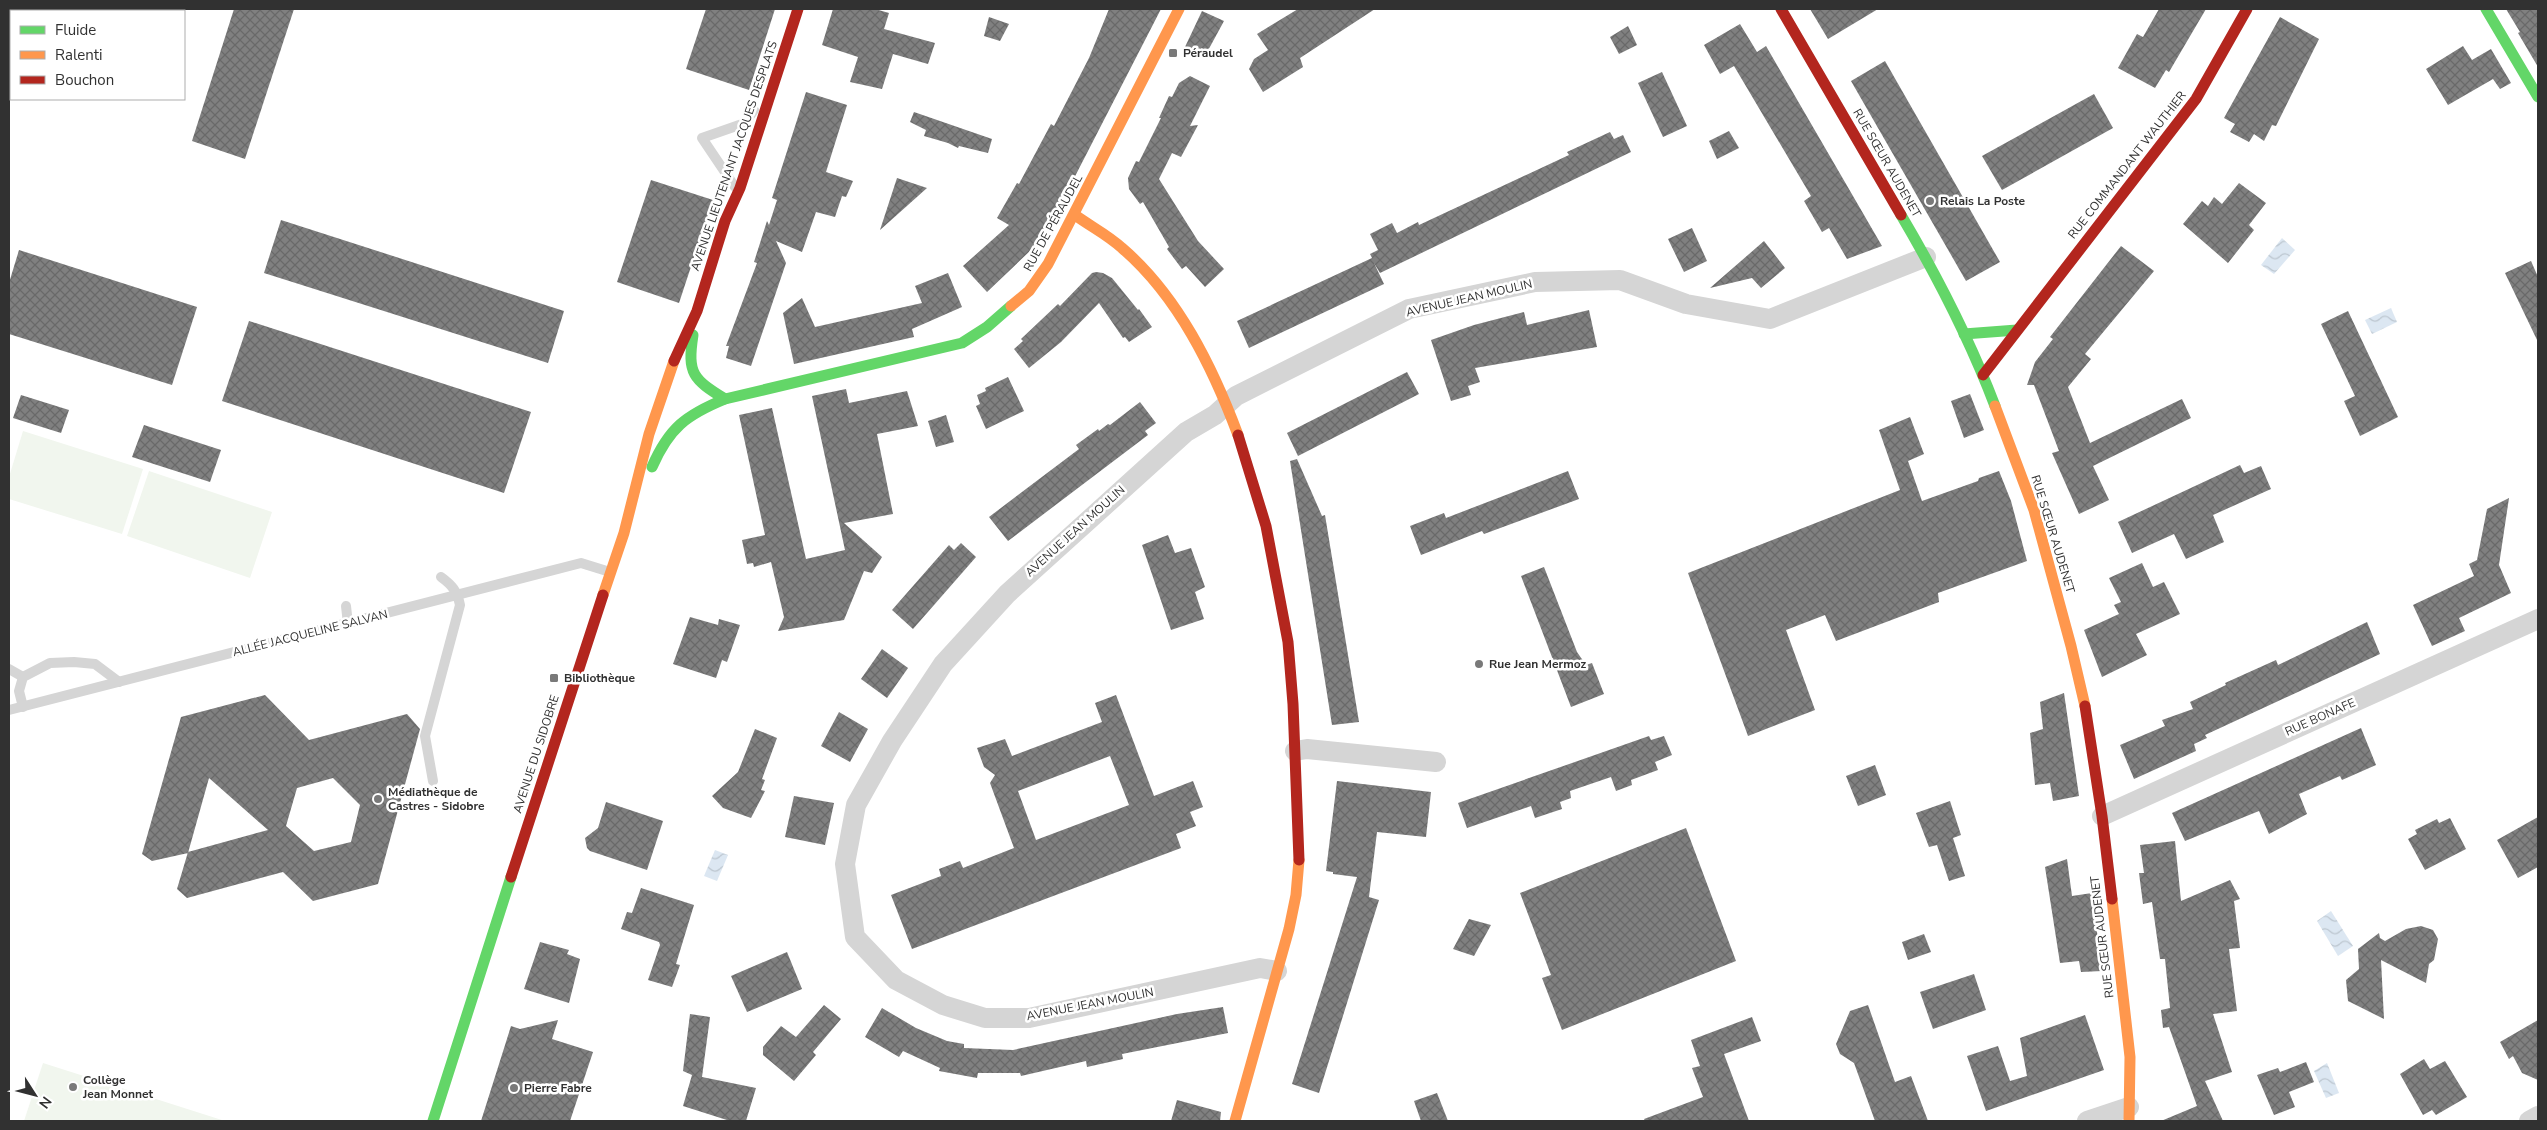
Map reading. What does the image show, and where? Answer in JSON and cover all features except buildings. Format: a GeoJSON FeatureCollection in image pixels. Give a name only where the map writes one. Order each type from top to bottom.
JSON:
{"type":"FeatureCollection","features":[{"type":"Feature","properties":{"kind":"street","name":"AVENUE LIEUTENANT JACQUES DESPLATS"},"geometry":{"type":"LineString","coordinates":[[697,311],[798,9]]}},
{"type":"Feature","properties":{"kind":"street","name":"RUE DE PÉRAUDEL"},"geometry":{"type":"LineString","coordinates":[[624,533],[668,435],[696,410],[725,399],[962,342],[988,327],[1029,291],[1048,264],[1075,215],[1180,9]]}},
{"type":"Feature","properties":{"kind":"street","name":"RUE SŒUR AUDENET"},"geometry":{"type":"LineString","coordinates":[[1781,9],[1926,257],[1983,375],[2034,510],[2086,712],[2102,816],[2130,1057],[2129,1114]]}},
{"type":"Feature","properties":{"kind":"street","name":"RUE COMMANDANT WAUTHIER"},"geometry":{"type":"LineString","coordinates":[[1983,375],[2196,99],[2247,9]]}},
{"type":"Feature","properties":{"kind":"street"},"geometry":{"type":"LineString","coordinates":[[2486,9],[2538,97]]}},
{"type":"Feature","properties":{"kind":"street"},"geometry":{"type":"LineString","coordinates":[[1075,215],[1092,224],[1120,248],[1154,282],[1189,328],[1226,405],[1254,488],[1278,587],[1288,641],[1294,707],[1298,876],[1292,918],[1235,1121]]}},
{"type":"Feature","properties":{"kind":"street","name":"AVENUE JEAN MOULIN"},"geometry":{"type":"LineString","coordinates":[[1277,972],[1260,968],[1029,1018],[985,1018],[942,1005],[896,980],[855,937],[845,864],[856,806],[892,741],[943,664],[1007,594],[1114,495],[1186,432],[1215,415],[1236,396],[1409,309],[1525,284],[1620,280],[1686,304],[1770,319],[1926,257]]}},
{"type":"Feature","properties":{"kind":"street"},"geometry":{"type":"LineString","coordinates":[[697,311],[688,364],[696,381],[725,399]]}},
{"type":"Feature","properties":{"kind":"street","name":"AVENUE DU SIDOBRE"},"geometry":{"type":"LineString","coordinates":[[433,1121],[624,533],[648,434],[668,374],[697,311]]}},
{"type":"Feature","properties":{"kind":"street"},"geometry":{"type":"LineString","coordinates":[[1964,334],[2017,330]]}},
{"type":"Feature","properties":{"kind":"street","name":"RUE BONAFE"},"geometry":{"type":"LineString","coordinates":[[2102,816],[2538,619]]}},
{"type":"Feature","properties":{"kind":"street"},"geometry":{"type":"LineString","coordinates":[[1295,751],[1307,750],[1436,762]]}},
{"type":"Feature","properties":{"kind":"street"},"geometry":{"type":"LineString","coordinates":[[2087,1121],[2129,1114]]}},
{"type":"Feature","properties":{"kind":"street"},"geometry":{"type":"LineString","coordinates":[[2529,1121],[2538,1116]]}},
{"type":"Feature","properties":{"kind":"lane"},"geometry":{"type":"LineString","coordinates":[[736,197],[734,185],[702,138],[745,123],[753,113],[757,100]]}},
{"type":"Feature","properties":{"kind":"lane","name":"ALLÉE JACQUELINE SALVAN"},"geometry":{"type":"LineString","coordinates":[[9,710],[581,563],[611,572]]}},
{"type":"Feature","properties":{"kind":"lane"},"geometry":{"type":"LineString","coordinates":[[432,781],[425,736],[460,605],[458,595],[452,585],[441,577]]}},
{"type":"Feature","properties":{"kind":"lane"},"geometry":{"type":"LineString","coordinates":[[346,606],[348,624]]}},
{"type":"Feature","properties":{"kind":"lane"},"geometry":{"type":"LineString","coordinates":[[22,677],[50,663],[74,662],[95,664],[119,682]]}},
{"type":"Feature","properties":{"kind":"lane"},"geometry":{"type":"LineString","coordinates":[[9,670],[22,677]]}},
{"type":"Feature","properties":{"kind":"lane"},"geometry":{"type":"LineString","coordinates":[[22,677],[19,692],[23,706]]}},
{"type":"Feature","properties":{"kind":"shaded area"},"geometry":{"type":"Polygon","coordinates":[[[23,431],[143,469],[122,534],[9,499],[9,477],[23,431]]]}},
{"type":"Feature","properties":{"kind":"shaded area"},"geometry":{"type":"Polygon","coordinates":[[[149,471],[272,512],[250,578],[127,536],[149,471]]]}},
{"type":"Feature","properties":{"kind":"shaded area","name":"Collège Jean Monnet"},"geometry":{"type":"Polygon","coordinates":[[[43,1063],[225,1121],[24,1121],[43,1063]]]}},
{"type":"Feature","properties":{"kind":"water"},"geometry":{"type":"Polygon","coordinates":[[[2282,238],[2295,250],[2274,274],[2261,265],[2282,238]]]}},
{"type":"Feature","properties":{"kind":"water"},"geometry":{"type":"Polygon","coordinates":[[[2391,308],[2397,322],[2372,334],[2365,320],[2391,308]]]}},
{"type":"Feature","properties":{"kind":"water"},"geometry":{"type":"Polygon","coordinates":[[[715,850],[728,855],[717,881],[704,876],[715,850]]]}},
{"type":"Feature","properties":{"kind":"water"},"geometry":{"type":"Polygon","coordinates":[[[2331,911],[2353,946],[2338,956],[2317,921],[2331,911]]]}},
{"type":"Feature","properties":{"kind":"water"},"geometry":{"type":"Polygon","coordinates":[[[2327,1063],[2339,1093],[2326,1098],[2314,1071],[2327,1063]]]}},
{"type":"Feature","properties":{"kind":"traffic: fast"},"geometry":{"type":"LineString","coordinates":[[2486,9],[2538,97]]}},
{"type":"Feature","properties":{"kind":"traffic: fast"},"geometry":{"type":"LineString","coordinates":[[1901,215],[1952,309],[1975,357],[1995,406]]}},
{"type":"Feature","properties":{"kind":"traffic: fast"},"geometry":{"type":"LineString","coordinates":[[652,467],[665,442],[680,424],[711,405],[725,399],[962,343],[987,327],[1011,306]]}},
{"type":"Feature","properties":{"kind":"traffic: fast"},"geometry":{"type":"LineString","coordinates":[[1964,334],[2017,330]]}},
{"type":"Feature","properties":{"kind":"traffic: fast"},"geometry":{"type":"LineString","coordinates":[[693,335],[691,359],[695,374],[706,386],[725,399]]}},
{"type":"Feature","properties":{"kind":"traffic: fast"},"geometry":{"type":"LineString","coordinates":[[433,1121],[511,877]]}},
{"type":"Feature","properties":{"kind":"traffic: slow"},"geometry":{"type":"LineString","coordinates":[[1011,306],[1029,291],[1048,264],[1179,9]]}},
{"type":"Feature","properties":{"kind":"traffic: slow"},"geometry":{"type":"LineString","coordinates":[[1075,215],[1117,243],[1160,288],[1192,334],[1217,384],[1238,435]]}},
{"type":"Feature","properties":{"kind":"traffic: slow"},"geometry":{"type":"LineString","coordinates":[[603,595],[624,533],[649,434],[674,361]]}},
{"type":"Feature","properties":{"kind":"traffic: slow"},"geometry":{"type":"LineString","coordinates":[[1995,406],[2034,510],[2071,646],[2085,706]]}},
{"type":"Feature","properties":{"kind":"traffic: slow"},"geometry":{"type":"LineString","coordinates":[[1235,1121],[1289,929],[1296,895],[1299,860]]}},
{"type":"Feature","properties":{"kind":"traffic: slow"},"geometry":{"type":"LineString","coordinates":[[2112,899],[2130,1057],[2129,1121]]}},
{"type":"Feature","properties":{"kind":"traffic: jam"},"geometry":{"type":"LineString","coordinates":[[674,361],[697,311],[725,221],[740,188],[798,9]]}},
{"type":"Feature","properties":{"kind":"traffic: jam"},"geometry":{"type":"LineString","coordinates":[[1781,9],[1901,215]]}},
{"type":"Feature","properties":{"kind":"traffic: jam"},"geometry":{"type":"LineString","coordinates":[[1983,375],[2196,99],[2247,9]]}},
{"type":"Feature","properties":{"kind":"traffic: jam"},"geometry":{"type":"LineString","coordinates":[[1238,435],[1266,526],[1288,642],[1293,704],[1299,860]]}},
{"type":"Feature","properties":{"kind":"traffic: jam"},"geometry":{"type":"LineString","coordinates":[[511,877],[603,595]]}},
{"type":"Feature","properties":{"kind":"traffic: jam"},"geometry":{"type":"LineString","coordinates":[[2085,706],[2102,816],[2112,899]]}},
{"type":"Feature","properties":{"kind":"place","name":"Péraudel"},"geometry":{"type":"Point","coordinates":[1173,53]}},
{"type":"Feature","properties":{"kind":"place","name":"Relais La Poste"},"geometry":{"type":"Point","coordinates":[1930,201]}},
{"type":"Feature","properties":{"kind":"place","name":"Rue Jean Mermoz"},"geometry":{"type":"Point","coordinates":[1479,664]}},
{"type":"Feature","properties":{"kind":"place","name":"Bibliothèque"},"geometry":{"type":"Point","coordinates":[554,678]}},
{"type":"Feature","properties":{"kind":"place","name":"Médiathèque de Castres - Sidobre"},"geometry":{"type":"Point","coordinates":[378,799]}},
{"type":"Feature","properties":{"kind":"place","name":"Collège Jean Monnet"},"geometry":{"type":"Point","coordinates":[73,1087]}},
{"type":"Feature","properties":{"kind":"place","name":"Pierre Fabre"},"geometry":{"type":"Point","coordinates":[514,1088]}}]}
